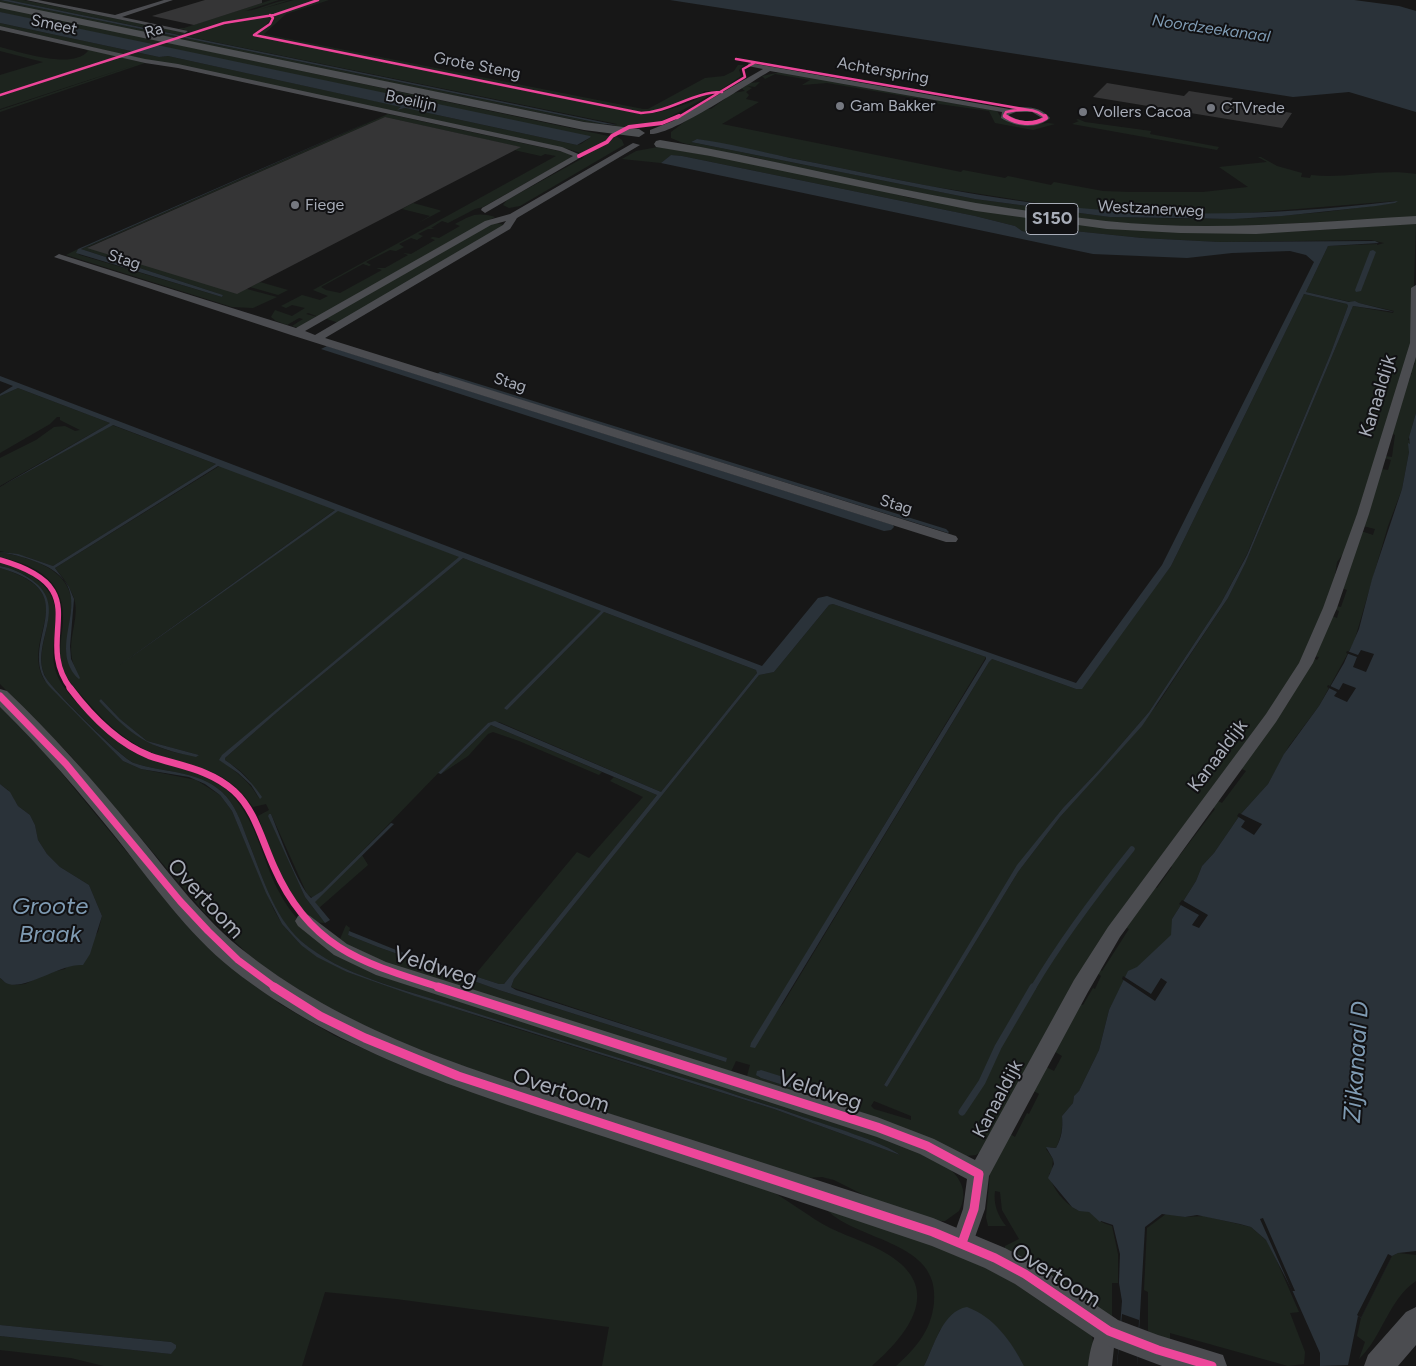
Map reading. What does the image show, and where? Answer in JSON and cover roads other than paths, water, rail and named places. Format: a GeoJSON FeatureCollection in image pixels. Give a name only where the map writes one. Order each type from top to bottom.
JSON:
{"type":"FeatureCollection","features":[{"type":"Feature","properties":{"kind":"main road","name":"S150"},"geometry":{"type":"LineString","coordinates":[[0,5],[584,126],[634,139],[661,138]]}},
{"type":"Feature","properties":{"kind":"main road","name":"Westzanerweg"},"geometry":{"type":"LineString","coordinates":[[661,138],[710,152],[976,207],[1100,224],[1173,229],[1249,230],[1416,220]]}},
{"type":"Feature","properties":{"kind":"street"},"geometry":{"type":"LineString","coordinates":[[29,0],[185,31]]}},
{"type":"Feature","properties":{"kind":"street"},"geometry":{"type":"LineString","coordinates":[[113,17],[170,0]]}},
{"type":"Feature","properties":{"kind":"street","name":"Smeet"},"geometry":{"type":"LineString","coordinates":[[0,28],[102,50]]}},
{"type":"Feature","properties":{"kind":"street","name":"Boeilijn"},"geometry":{"type":"LineString","coordinates":[[102,50],[145,61],[178,66],[562,149],[579,156],[485,210],[512,216]]}},
{"type":"Feature","properties":{"kind":"street","name":"Achterspring"},"geometry":{"type":"LineString","coordinates":[[750,65],[1008,111]]}},
{"type":"Feature","properties":{"kind":"street"},"geometry":{"type":"LineString","coordinates":[[661,138],[675,127],[676,123],[770,68]]}},
{"type":"Feature","properties":{"kind":"street"},"geometry":{"type":"LineString","coordinates":[[295,332],[488,223],[512,216],[634,139]]}},
{"type":"Feature","properties":{"kind":"street"},"geometry":{"type":"LineString","coordinates":[[315,339],[507,227],[512,216]]}},
{"type":"Feature","properties":{"kind":"street","name":"Stag"},"geometry":{"type":"LineString","coordinates":[[59,257],[951,539]]}},
{"type":"Feature","properties":{"kind":"street","name":"Kanaaldijk"},"geometry":{"type":"LineString","coordinates":[[979,1174],[1081,986],[1114,932],[1182,837],[1272,718],[1306,663],[1330,608],[1365,508],[1415,343],[1416,288]]}},
{"type":"Feature","properties":{"kind":"street","name":"Overtoom"},"geometry":{"type":"LineString","coordinates":[[0,696],[74,773],[205,928],[238,959],[270,984],[309,1010],[349,1032],[400,1054],[525,1098],[933,1232],[995,1258],[1025,1274],[1122,1337],[1212,1366]]}},
{"type":"Feature","properties":{"kind":"street","name":"Veldweg"},"geometry":{"type":"LineString","coordinates":[[304,921],[312,929],[342,950],[383,969],[877,1127],[928,1146],[979,1174]]}},
{"type":"Feature","properties":{"kind":"street"},"geometry":{"type":"LineString","coordinates":[[962,1244],[974,1209],[979,1174]]}},
{"type":"Feature","properties":{"kind":"street"},"geometry":{"type":"LineString","coordinates":[[1380,1366],[1404,1334],[1416,1322]]}},
{"type":"Feature","properties":{"kind":"street"},"geometry":{"type":"LineString","coordinates":[[1100,1366],[1102,1345],[1122,1337]]}},
{"type":"Feature","properties":{"kind":"water"},"geometry":{"type":"Polygon","coordinates":[[[0,0],[9,0],[617,125],[604,124],[0,0]]]}},
{"type":"Feature","properties":{"kind":"water","name":"Noordzeekanaal"},"geometry":{"type":"Polygon","coordinates":[[[670,0],[1354,0],[1399,6],[1416,11],[1416,112],[1349,92],[1293,97],[670,0]]]}},
{"type":"Feature","properties":{"kind":"water"},"geometry":{"type":"Polygon","coordinates":[[[0,12],[591,137],[577,145],[405,108],[397,110],[401,107],[168,56],[159,57],[0,23],[0,12]]]}},
{"type":"Feature","properties":{"kind":"water"},"geometry":{"type":"Polygon","coordinates":[[[382,116],[81,249],[223,295],[222,297],[76,253],[78,249],[382,116]]]}},
{"type":"Feature","properties":{"kind":"water"},"geometry":{"type":"Polygon","coordinates":[[[697,139],[952,190],[1006,199],[1104,210],[1153,213],[1251,213],[1398,201],[1376,206],[1233,219],[1110,217],[975,199],[691,142],[697,139]]]}},
{"type":"Feature","properties":{"kind":"water"},"geometry":{"type":"Polygon","coordinates":[[[671,155],[975,216],[1015,226],[1022,231],[1036,234],[1045,228],[1142,238],[1219,242],[1375,241],[1379,243],[1328,246],[1306,292],[1349,302],[1355,301],[1395,312],[1353,306],[1245,564],[1228,598],[1142,726],[1060,817],[1018,872],[887,1087],[884,1085],[1017,865],[1063,808],[1149,712],[1221,603],[1247,555],[1330,355],[1348,306],[1347,304],[1304,294],[1171,566],[1082,689],[1076,689],[992,659],[989,662],[755,1048],[750,1047],[751,1043],[986,657],[833,604],[829,605],[774,672],[759,675],[514,979],[511,987],[727,1058],[726,1062],[499,990],[348,935],[349,931],[401,952],[504,984],[657,795],[491,725],[441,774],[438,773],[488,723],[495,721],[661,792],[757,673],[756,670],[604,612],[507,710],[504,708],[601,611],[463,558],[283,707],[225,758],[254,786],[262,797],[260,799],[251,785],[219,760],[222,755],[459,557],[338,511],[117,667],[335,510],[218,466],[55,568],[69,587],[74,599],[70,646],[71,659],[79,679],[69,662],[67,645],[71,609],[70,592],[60,576],[38,563],[0,552],[18,554],[53,566],[216,464],[113,425],[0,487],[110,423],[18,388],[0,396],[0,394],[13,386],[0,381],[0,376],[762,666],[818,598],[827,596],[1076,683],[1162,565],[1314,262],[1306,255],[1290,251],[1232,253],[1187,258],[1093,254],[661,163],[671,155]]]}},
{"type":"Feature","properties":{"kind":"water"},"geometry":{"type":"Polygon","coordinates":[[[1370,251],[1376,252],[1361,291],[1356,292],[1355,290],[1370,251]]]}},
{"type":"Feature","properties":{"kind":"water"},"geometry":{"type":"Polygon","coordinates":[[[327,346],[893,525],[894,527],[891,530],[884,531],[321,349],[327,346]]]}},
{"type":"Feature","properties":{"kind":"water"},"geometry":{"type":"Polygon","coordinates":[[[440,372],[946,529],[949,532],[437,374],[440,372]]]}},
{"type":"Feature","properties":{"kind":"water","name":"Zijkanaal D"},"geometry":{"type":"Polygon","coordinates":[[[1416,413],[1416,1251],[1398,1253],[1392,1256],[1361,1318],[1358,1316],[1348,1365],[1320,1366],[1320,1353],[1293,1292],[1266,1240],[1251,1227],[1240,1224],[1197,1215],[1185,1217],[1162,1214],[1145,1227],[1137,1366],[1117,1366],[1122,1301],[1119,1283],[1120,1254],[1113,1225],[1100,1222],[1089,1212],[1079,1211],[1072,1207],[1048,1178],[1054,1164],[1046,1147],[1056,1148],[1058,1144],[1062,1132],[1062,1116],[1073,1103],[1074,1096],[1079,1091],[1099,1050],[1109,1010],[1128,971],[1137,967],[1171,935],[1172,919],[1196,881],[1202,866],[1214,853],[1240,815],[1268,784],[1284,754],[1319,706],[1344,663],[1359,629],[1372,579],[1402,489],[1409,452],[1409,437],[1416,413]]]}},
{"type":"Feature","properties":{"kind":"water"},"geometry":{"type":"Polygon","coordinates":[[[0,566],[17,571],[32,580],[43,591],[48,602],[49,615],[42,653],[42,665],[46,678],[51,685],[88,724],[127,759],[145,766],[191,776],[213,785],[222,792],[231,802],[237,814],[275,906],[291,931],[317,953],[353,972],[392,987],[719,1089],[868,1139],[900,1155],[774,1109],[415,996],[347,972],[317,957],[301,945],[282,924],[266,893],[232,811],[220,795],[205,784],[189,777],[141,769],[123,761],[49,686],[41,670],[39,653],[46,605],[41,591],[27,578],[0,568],[0,566]]]}},
{"type":"Feature","properties":{"kind":"water"},"geometry":{"type":"Polygon","coordinates":[[[101,699],[120,719],[147,741],[199,755],[196,757],[179,753],[165,749],[142,739],[122,724],[99,701],[101,699]]]}},
{"type":"Feature","properties":{"kind":"water","name":"Groote Braak"},"geometry":{"type":"Polygon","coordinates":[[[0,784],[10,792],[18,806],[30,815],[35,825],[38,840],[47,854],[60,867],[89,885],[102,916],[90,954],[83,965],[64,968],[32,981],[13,985],[6,983],[0,978],[0,784]]]}},
{"type":"Feature","properties":{"kind":"water"},"geometry":{"type":"Polygon","coordinates":[[[271,814],[300,882],[311,898],[322,891],[391,823],[394,824],[315,902],[330,920],[325,923],[305,897],[268,816],[271,814]]]}},
{"type":"Feature","properties":{"kind":"water"},"geometry":{"type":"Polygon","coordinates":[[[761,1070],[806,1084],[835,1097],[830,1100],[761,1078],[756,1075],[757,1071],[761,1070]]]}},
{"type":"Feature","properties":{"kind":"water"},"geometry":{"type":"Polygon","coordinates":[[[967,1307],[985,1317],[1001,1331],[1014,1348],[1024,1366],[924,1366],[945,1322],[958,1310],[967,1307]]]}},
{"type":"Feature","properties":{"kind":"water"},"geometry":{"type":"Polygon","coordinates":[[[0,1325],[171,1342],[176,1345],[176,1348],[171,1354],[0,1336],[0,1325]]]}},
{"type":"Feature","properties":{"kind":"waterway"},"geometry":{"type":"LineString","coordinates":[[1033,988],[1080,917],[1132,849]]}},
{"type":"Feature","properties":{"kind":"waterway"},"geometry":{"type":"LineString","coordinates":[[962,1112],[982,1082],[998,1047],[1033,987]]}},
{"type":"Feature","properties":{"kind":"place","name":"Gam Bakker"},"geometry":{"type":"Point","coordinates":[840,106]}},
{"type":"Feature","properties":{"kind":"place","name":"CTVrede"},"geometry":{"type":"Point","coordinates":[1211,108]}},
{"type":"Feature","properties":{"kind":"place","name":"Vollers Cacoa"},"geometry":{"type":"Point","coordinates":[1083,112]}},
{"type":"Feature","properties":{"kind":"place","name":"Fiege"},"geometry":{"type":"Point","coordinates":[295,205]}}]}
